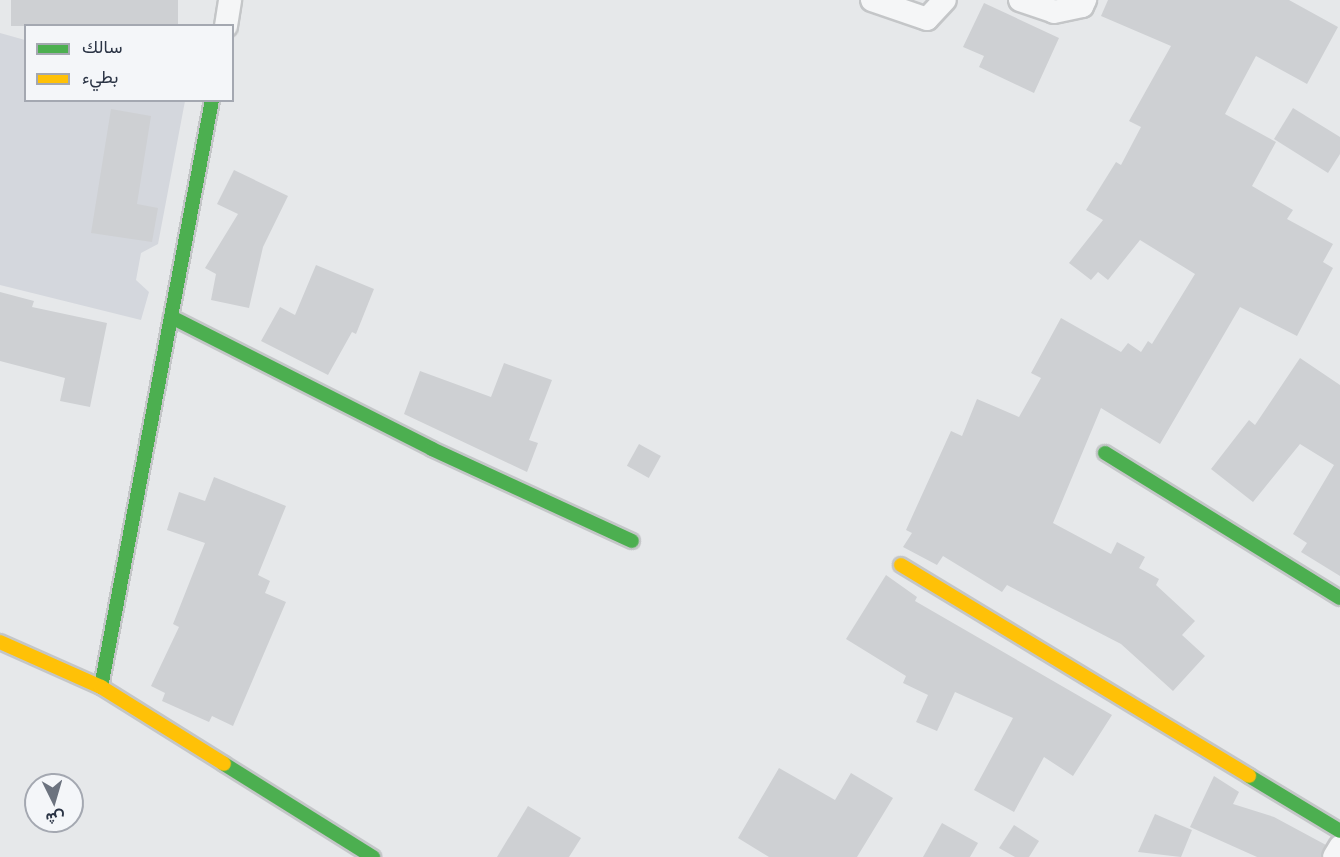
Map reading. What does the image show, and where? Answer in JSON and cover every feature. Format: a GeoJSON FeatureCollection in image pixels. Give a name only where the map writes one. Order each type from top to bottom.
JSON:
{"type":"FeatureCollection","features":[{"type":"Feature","properties":{"kind":"street"},"geometry":{"type":"LineString","coordinates":[[226,24],[230,0]]}},
{"type":"Feature","properties":{"kind":"street"},"geometry":{"type":"LineString","coordinates":[[872,0],[927,19],[945,0]]}},
{"type":"Feature","properties":{"kind":"street"},"geometry":{"type":"LineString","coordinates":[[1020,0],[1054,12],[1082,6],[1085,0]]}},
{"type":"Feature","properties":{"kind":"street"},"geometry":{"type":"LineString","coordinates":[[101,687],[212,102]]}},
{"type":"Feature","properties":{"kind":"street"},"geometry":{"type":"LineString","coordinates":[[171,316],[432,449],[632,541]]}},
{"type":"Feature","properties":{"kind":"street"},"geometry":{"type":"LineString","coordinates":[[1105,453],[1340,598]]}},
{"type":"Feature","properties":{"kind":"street"},"geometry":{"type":"LineString","coordinates":[[901,565],[1340,831]]}},
{"type":"Feature","properties":{"kind":"street"},"geometry":{"type":"LineString","coordinates":[[0,642],[101,687],[373,857]]}},
{"type":"Feature","properties":{"kind":"street"},"geometry":{"type":"LineString","coordinates":[[1334,857],[1340,847]]}},
{"type":"Feature","properties":{"kind":"shaded area"},"geometry":{"type":"Polygon","coordinates":[[[0,33],[24,40],[24,102],[185,102],[158,244],[141,253],[136,280],[149,292],[141,320],[0,285],[0,33]]]}},
{"type":"Feature","properties":{"kind":"building"},"geometry":{"type":"Polygon","coordinates":[[[11,0],[178,0],[178,24],[24,24],[24,26],[11,26],[11,0]]]}},
{"type":"Feature","properties":{"kind":"building"},"geometry":{"type":"Polygon","coordinates":[[[1108,0],[1289,0],[1338,27],[1307,84],[1256,56],[1225,114],[1276,142],[1252,186],[1293,210],[1287,219],[1333,244],[1323,262],[1333,268],[1297,336],[1240,307],[1160,444],[1101,408],[1053,523],[1111,554],[1117,542],[1145,557],[1139,568],[1159,579],[1156,585],[1195,621],[1182,635],[1205,656],[1173,691],[1121,644],[1007,585],[1002,592],[943,556],[937,565],[903,547],[912,533],[906,530],[951,431],[962,436],[977,399],[1019,417],[1041,378],[1031,373],[1061,318],[1121,352],[1128,343],[1141,352],[1148,341],[1152,344],[1195,274],[1140,240],[1108,280],[1098,272],[1091,280],[1069,263],[1103,220],[1086,210],[1116,162],[1121,165],[1141,127],[1129,121],[1171,46],[1101,16],[1108,0]]]}},
{"type":"Feature","properties":{"kind":"building"},"geometry":{"type":"Polygon","coordinates":[[[984,3],[1059,38],[1034,93],[979,67],[984,56],[963,47],[984,3]]]}},
{"type":"Feature","properties":{"kind":"building"},"geometry":{"type":"Polygon","coordinates":[[[1293,108],[1340,137],[1340,154],[1328,173],[1274,139],[1293,108]]]}},
{"type":"Feature","properties":{"kind":"building"},"geometry":{"type":"Polygon","coordinates":[[[111,109],[151,116],[137,204],[158,208],[152,242],[91,233],[111,109]]]}},
{"type":"Feature","properties":{"kind":"building"},"geometry":{"type":"Polygon","coordinates":[[[234,170],[288,196],[263,247],[249,308],[211,300],[216,274],[205,268],[238,214],[217,204],[234,170]]]}},
{"type":"Feature","properties":{"kind":"building"},"geometry":{"type":"Polygon","coordinates":[[[316,265],[374,289],[356,334],[352,332],[328,375],[261,341],[280,307],[295,315],[316,265]]]}},
{"type":"Feature","properties":{"kind":"building"},"geometry":{"type":"Polygon","coordinates":[[[0,292],[34,301],[32,307],[107,323],[90,407],[60,401],[65,378],[0,361],[0,292]]]}},
{"type":"Feature","properties":{"kind":"building"},"geometry":{"type":"Polygon","coordinates":[[[1300,358],[1340,385],[1340,576],[1301,552],[1307,543],[1293,534],[1334,465],[1300,444],[1253,502],[1211,469],[1249,420],[1255,425],[1300,358]]]}},
{"type":"Feature","properties":{"kind":"building"},"geometry":{"type":"Polygon","coordinates":[[[504,363],[552,380],[529,440],[538,443],[527,472],[404,414],[420,371],[491,397],[504,363]]]}},
{"type":"Feature","properties":{"kind":"building"},"geometry":{"type":"Polygon","coordinates":[[[639,444],[661,456],[649,478],[627,466],[639,444]]]}},
{"type":"Feature","properties":{"kind":"building"},"geometry":{"type":"Polygon","coordinates":[[[214,477],[286,506],[258,575],[270,581],[265,593],[286,602],[233,726],[212,716],[209,722],[162,701],[165,693],[151,686],[179,627],[173,624],[205,543],[167,530],[179,492],[205,501],[214,477]]]}},
{"type":"Feature","properties":{"kind":"building"},"geometry":{"type":"Polygon","coordinates":[[[886,575],[917,597],[915,601],[1112,715],[1073,776],[1044,757],[1014,812],[974,790],[1013,718],[955,692],[937,731],[916,722],[928,695],[903,683],[906,676],[846,639],[886,575]]]}},
{"type":"Feature","properties":{"kind":"building"},"geometry":{"type":"Polygon","coordinates":[[[779,768],[835,800],[851,773],[893,798],[857,857],[769,857],[738,838],[779,768]]]}},
{"type":"Feature","properties":{"kind":"building"},"geometry":{"type":"Polygon","coordinates":[[[1214,776],[1239,792],[1233,804],[1274,817],[1326,845],[1321,857],[1257,857],[1190,827],[1214,776]]]}},
{"type":"Feature","properties":{"kind":"building"},"geometry":{"type":"Polygon","coordinates":[[[528,806],[581,838],[569,857],[497,857],[528,806]]]}},
{"type":"Feature","properties":{"kind":"building"},"geometry":{"type":"Polygon","coordinates":[[[1155,814],[1192,830],[1181,857],[1138,852],[1155,814]]]}},
{"type":"Feature","properties":{"kind":"building"},"geometry":{"type":"Polygon","coordinates":[[[942,823],[978,843],[970,857],[923,857],[942,823]]]}},
{"type":"Feature","properties":{"kind":"building"},"geometry":{"type":"Polygon","coordinates":[[[1014,825],[1039,841],[1029,857],[1015,857],[999,848],[1014,825]]]}},
{"type":"Feature","properties":{"kind":"traffic: fast"},"geometry":{"type":"LineString","coordinates":[[101,687],[212,102]]}},
{"type":"Feature","properties":{"kind":"traffic: fast"},"geometry":{"type":"LineString","coordinates":[[171,317],[432,449],[632,541]]}},
{"type":"Feature","properties":{"kind":"traffic: fast"},"geometry":{"type":"LineString","coordinates":[[1105,453],[1340,598]]}},
{"type":"Feature","properties":{"kind":"traffic: fast"},"geometry":{"type":"LineString","coordinates":[[224,764],[373,857]]}},
{"type":"Feature","properties":{"kind":"traffic: fast"},"geometry":{"type":"LineString","coordinates":[[1249,776],[1340,831]]}},
{"type":"Feature","properties":{"kind":"traffic: slow"},"geometry":{"type":"LineString","coordinates":[[901,565],[1249,776]]}},
{"type":"Feature","properties":{"kind":"traffic: slow"},"geometry":{"type":"LineString","coordinates":[[0,642],[101,687],[224,764]]}}]}
